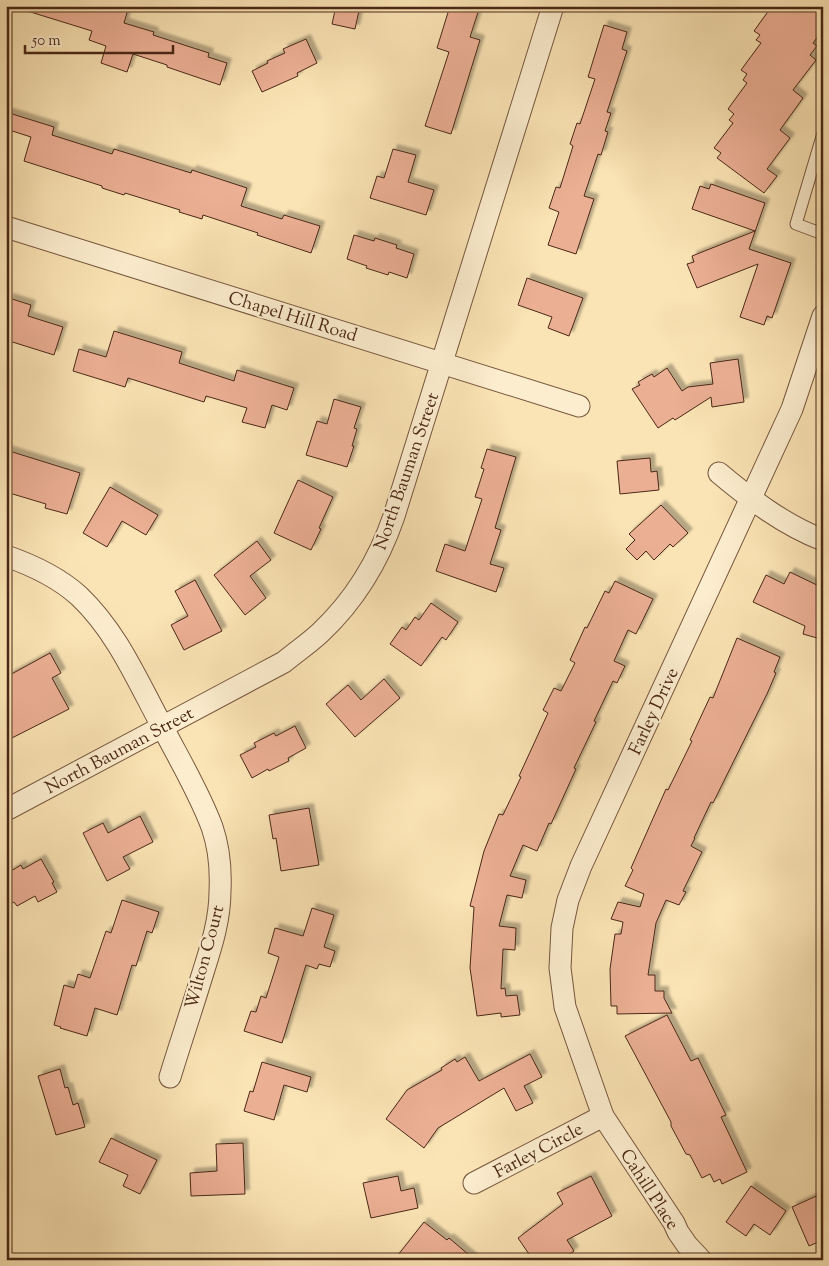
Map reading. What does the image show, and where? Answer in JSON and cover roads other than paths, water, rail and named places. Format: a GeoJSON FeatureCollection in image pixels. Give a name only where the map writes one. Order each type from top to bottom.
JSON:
{"type":"FeatureCollection","features":[{"type":"Feature","properties":{"kind":"street","name":"North Bauman Street"},"geometry":{"type":"LineString","coordinates":[[6,810],[284,662],[320,633],[351,598],[372,566],[391,525],[553,6]]}},
{"type":"Feature","properties":{"kind":"street","name":"Chapel Hill Road"},"geometry":{"type":"LineString","coordinates":[[6,227],[579,406]]}},
{"type":"Feature","properties":{"kind":"street","name":"Farley Drive"},"geometry":{"type":"LineString","coordinates":[[603,1116],[564,1007],[560,948],[566,908],[581,866],[792,409],[823,316]]}},
{"type":"Feature","properties":{"kind":"street"},"geometry":{"type":"LineString","coordinates":[[719,473],[751,500],[810,535],[823,540]]}},
{"type":"Feature","properties":{"kind":"street","name":"Wilton Court"},"geometry":{"type":"LineString","coordinates":[[6,556],[39,569],[63,584],[78,596],[104,624],[120,647],[198,795],[212,828],[219,864],[218,918],[170,1077]]}},
{"type":"Feature","properties":{"kind":"street","name":"Farley Circle"},"geometry":{"type":"LineString","coordinates":[[474,1183],[603,1116]]}},
{"type":"Feature","properties":{"kind":"street","name":"Cahill Place"},"geometry":{"type":"LineString","coordinates":[[603,1116],[674,1223],[678,1232],[701,1260]]}},
{"type":"Feature","properties":{"kind":"lane"},"geometry":{"type":"LineString","coordinates":[[823,132],[796,224],[823,234]]}}]}
